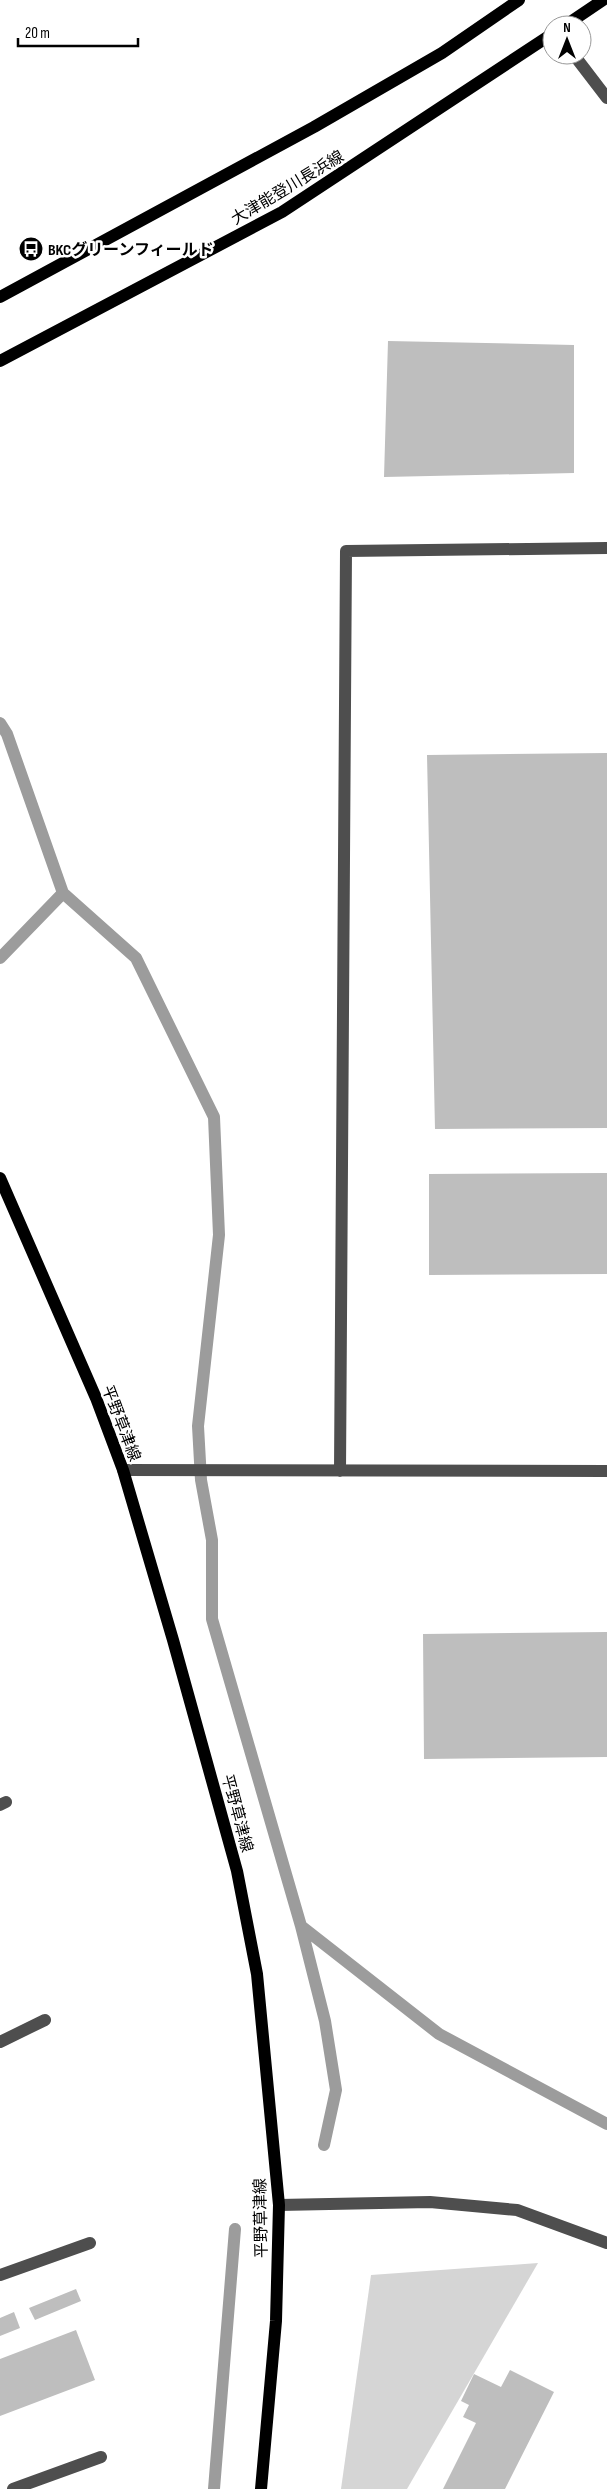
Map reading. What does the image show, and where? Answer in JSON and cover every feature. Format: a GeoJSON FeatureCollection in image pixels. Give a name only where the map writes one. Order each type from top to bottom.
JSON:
{"type":"FeatureCollection","features":[{"type":"Feature","properties":{"kind":"main road"},"geometry":{"type":"LineString","coordinates":[[0,297],[314,127],[442,53],[520,0]]}},
{"type":"Feature","properties":{"kind":"main road"},"geometry":{"type":"LineString","coordinates":[[581,15],[603,0]]}},
{"type":"Feature","properties":{"kind":"main road","name":"大津能登川長浜線"},"geometry":{"type":"LineString","coordinates":[[0,361],[282,212],[542,41]]}},
{"type":"Feature","properties":{"kind":"main road","name":"平野草津線"},"geometry":{"type":"LineString","coordinates":[[0,1178],[96,1398],[123,1470],[176,1650],[237,1871],[256,1974],[279,2206],[276,2321],[261,2489]]}},
{"type":"Feature","properties":{"kind":"street"},"geometry":{"type":"LineString","coordinates":[[582,65],[607,98]]}},
{"type":"Feature","properties":{"kind":"street"},"geometry":{"type":"LineString","coordinates":[[340,1471],[346,551],[607,548]]}},
{"type":"Feature","properties":{"kind":"street"},"geometry":{"type":"LineString","coordinates":[[123,1470],[607,1471]]}},
{"type":"Feature","properties":{"kind":"street"},"geometry":{"type":"LineString","coordinates":[[0,2042],[46,2020]]}},
{"type":"Feature","properties":{"kind":"street"},"geometry":{"type":"LineString","coordinates":[[279,2206],[430,2202],[517,2210],[607,2243]]}},
{"type":"Feature","properties":{"kind":"street"},"geometry":{"type":"LineString","coordinates":[[0,2275],[90,2243]]}},
{"type":"Feature","properties":{"kind":"street"},"geometry":{"type":"LineString","coordinates":[[13,2489],[101,2457]]}},
{"type":"Feature","properties":{"kind":"shaded area"},"geometry":{"type":"Polygon","coordinates":[[[538,2263],[407,2489],[341,2489],[371,2275],[538,2263]]]}},
{"type":"Feature","properties":{"kind":"building"},"geometry":{"type":"Polygon","coordinates":[[[388,341],[574,345],[574,473],[384,477],[388,341]]]}},
{"type":"Feature","properties":{"kind":"building"},"geometry":{"type":"Polygon","coordinates":[[[607,753],[607,1128],[435,1129],[427,755],[607,753]]]}},
{"type":"Feature","properties":{"kind":"building"},"geometry":{"type":"Polygon","coordinates":[[[607,1173],[607,1274],[429,1275],[429,1174],[607,1173]]]}},
{"type":"Feature","properties":{"kind":"building"},"geometry":{"type":"Polygon","coordinates":[[[607,1632],[607,1757],[424,1759],[423,1634],[607,1632]]]}},
{"type":"Feature","properties":{"kind":"building"},"geometry":{"type":"Polygon","coordinates":[[[76,2289],[81,2301],[35,2320],[29,2308],[76,2289]]]}},
{"type":"Feature","properties":{"kind":"building"},"geometry":{"type":"Polygon","coordinates":[[[14,2312],[20,2328],[0,2336],[0,2318],[14,2312]]]}},
{"type":"Feature","properties":{"kind":"building"},"geometry":{"type":"Polygon","coordinates":[[[76,2330],[95,2380],[0,2416],[0,2359],[76,2330]]]}},
{"type":"Feature","properties":{"kind":"building"},"geometry":{"type":"Polygon","coordinates":[[[510,2370],[554,2392],[505,2489],[443,2489],[476,2423],[463,2417],[469,2405],[461,2401],[474,2374],[501,2387],[510,2370]]]}},
{"type":"Feature","properties":{"kind":"waterway"},"geometry":{"type":"LineString","coordinates":[[0,723],[7,734],[63,893],[136,958],[214,1117],[219,1235],[198,1426],[201,1480],[212,1540],[212,1619],[301,1926],[439,2034],[607,2124]]}},
{"type":"Feature","properties":{"kind":"waterway"},"geometry":{"type":"LineString","coordinates":[[0,958],[63,893]]}},
{"type":"Feature","properties":{"kind":"waterway"},"geometry":{"type":"LineString","coordinates":[[301,1926],[325,2021],[336,2090],[324,2145]]}},
{"type":"Feature","properties":{"kind":"waterway"},"geometry":{"type":"LineString","coordinates":[[214,2489],[235,2229]]}},
{"type":"Feature","properties":{"kind":"place","name":"BKCグリーンフィールド"},"geometry":{"type":"Point","coordinates":[31,249]}}]}
